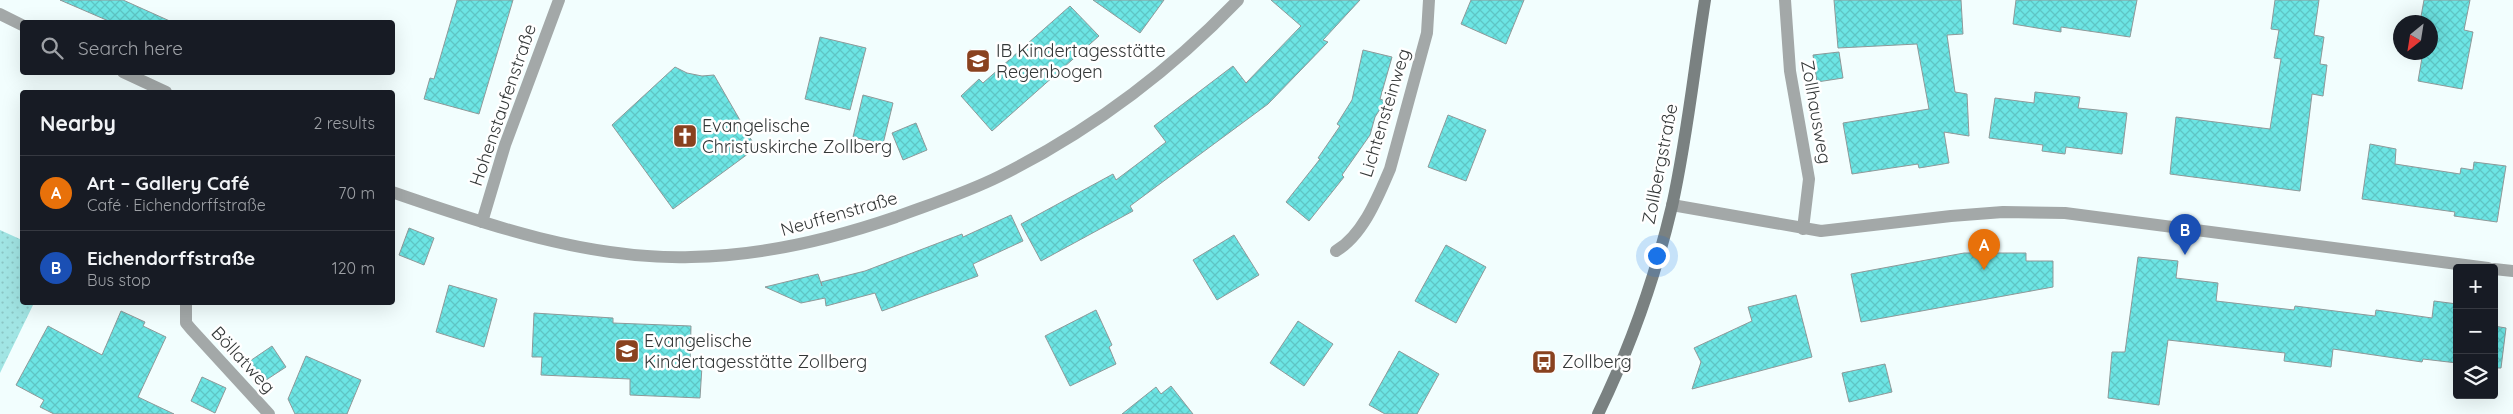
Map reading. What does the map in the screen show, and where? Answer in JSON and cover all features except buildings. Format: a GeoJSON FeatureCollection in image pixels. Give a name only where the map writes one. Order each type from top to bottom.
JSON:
{"type":"FeatureCollection","features":[{"type":"Feature","properties":{"kind":"main road","name":"Zollbergstraße"},"geometry":{"type":"LineString","coordinates":[[1598,414],[1616,374],[1647,293],[1672,205],[1705,0]]}},
{"type":"Feature","properties":{"kind":"street","name":"Hohenstaufenstraße"},"geometry":{"type":"LineString","coordinates":[[482,222],[505,145],[559,0]]}},
{"type":"Feature","properties":{"kind":"street","name":"Neuffenstraße"},"geometry":{"type":"LineString","coordinates":[[395,193],[482,222],[602,251],[690,258],[749,254],[821,241],[960,194],[999,176],[1047,150],[1123,100],[1160,72],[1194,44],[1238,0]]}},
{"type":"Feature","properties":{"kind":"street","name":"Lichtensteinweg"},"geometry":{"type":"LineString","coordinates":[[1336,251],[1347,244],[1355,234],[1381,189],[1390,169],[1427,33],[1429,0]]}},
{"type":"Feature","properties":{"kind":"street","name":"Zollhausweg"},"geometry":{"type":"LineString","coordinates":[[1785,0],[1790,71],[1810,179],[1803,229]]}},
{"type":"Feature","properties":{"kind":"street"},"geometry":{"type":"LineString","coordinates":[[0,14],[20,24]]}},
{"type":"Feature","properties":{"kind":"street"},"geometry":{"type":"LineString","coordinates":[[129,75],[162,90]]}},
{"type":"Feature","properties":{"kind":"street"},"geometry":{"type":"LineString","coordinates":[[1672,205],[1803,229],[1838,231],[1943,216],[2003,212],[2065,213],[2457,264]]}},
{"type":"Feature","properties":{"kind":"street"},"geometry":{"type":"LineString","coordinates":[[2498,269],[2513,271]]}},
{"type":"Feature","properties":{"kind":"street","name":"Böllatweg"},"geometry":{"type":"LineString","coordinates":[[186,305],[186,323],[269,414]]}},
{"type":"Feature","properties":{"kind":"shaded area"},"geometry":{"type":"Polygon","coordinates":[[[0,230],[20,239],[20,305],[33,305],[0,373],[0,230]]]}},
{"type":"Feature","properties":{"kind":"place","name":"IB Kindertagesstätte Regenbogen"},"geometry":{"type":"Point","coordinates":[978,61]}},
{"type":"Feature","properties":{"kind":"place","name":"Evangelische Christuskirche Zollberg"},"geometry":{"type":"Point","coordinates":[685,136]}},
{"type":"Feature","properties":{"kind":"place","name":"Eichendorffstraße"},"geometry":{"type":"Point","coordinates":[2185,255]}},
{"type":"Feature","properties":{"kind":"place","name":"Art – Gallery Café"},"geometry":{"type":"Point","coordinates":[1984,270]}},
{"type":"Feature","properties":{"kind":"place","name":"Evangelische Kindertagesstätte Zollberg"},"geometry":{"type":"Point","coordinates":[627,351]}},
{"type":"Feature","properties":{"kind":"place","name":"Zollberg"},"geometry":{"type":"Point","coordinates":[1544,362]}}]}
